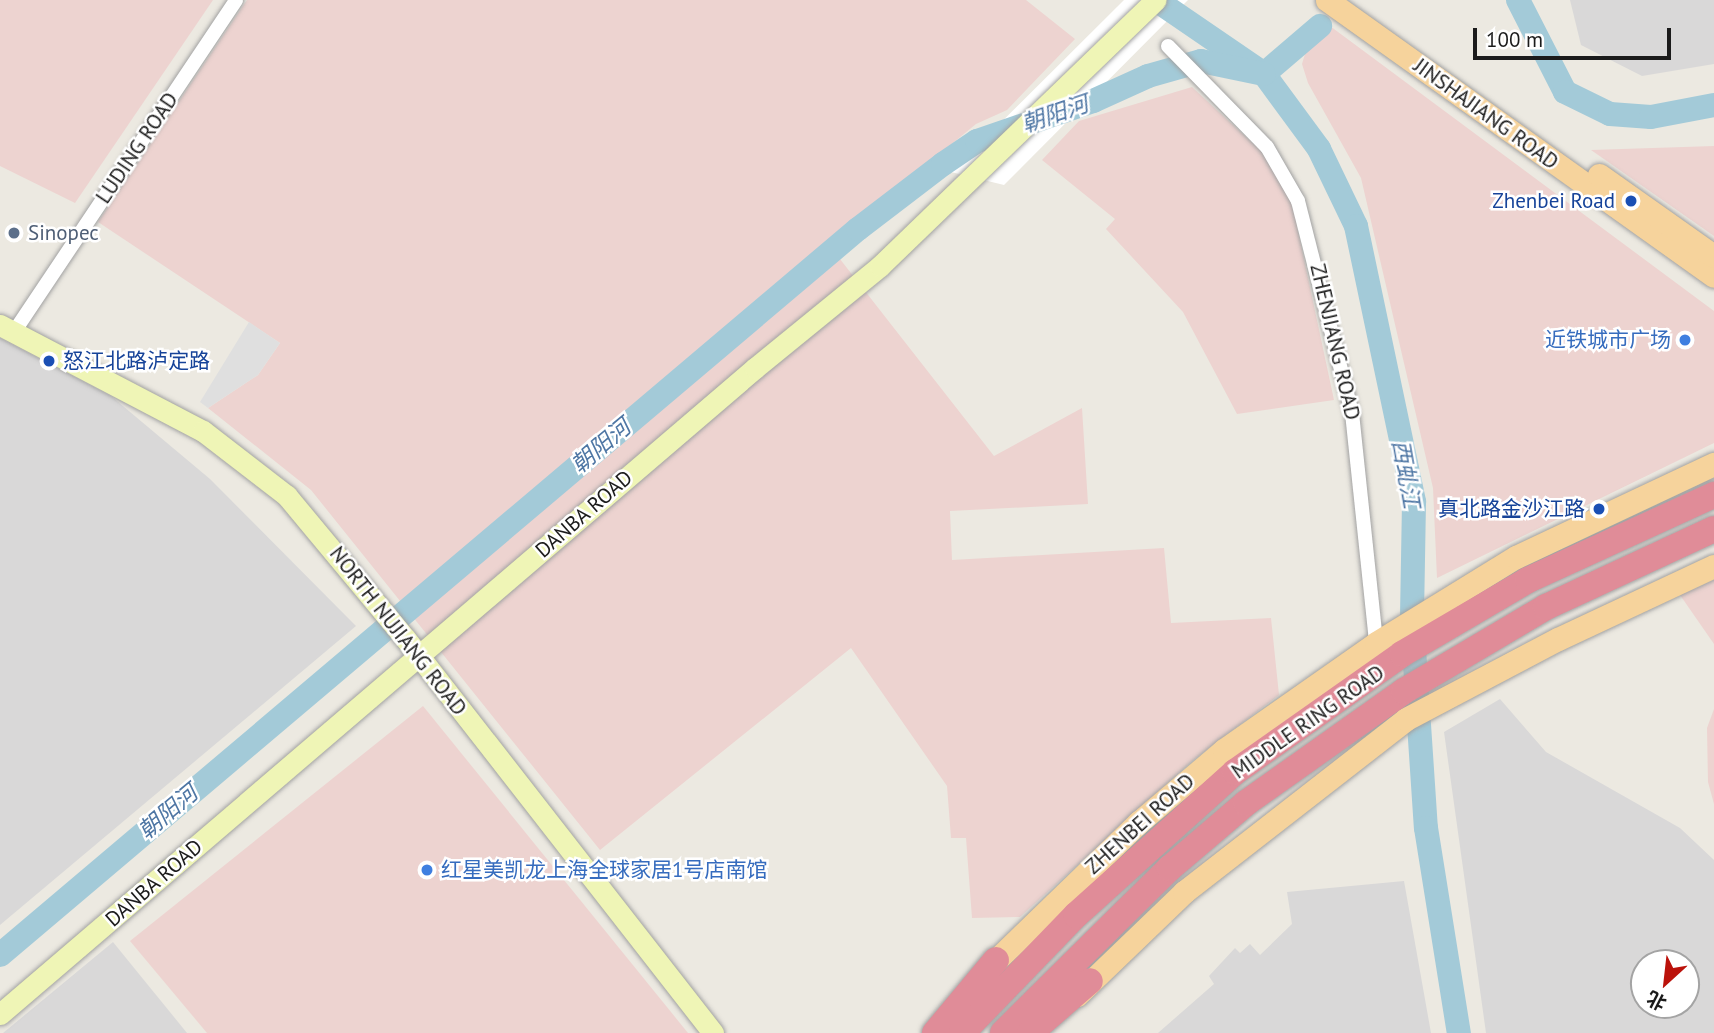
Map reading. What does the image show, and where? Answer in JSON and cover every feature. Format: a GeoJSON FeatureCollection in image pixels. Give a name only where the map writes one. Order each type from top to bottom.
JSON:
{"type":"FeatureCollection","features":[{"type":"Feature","properties":{"kind":"highway","name":"MIDDLE RING ROAD"},"geometry":{"type":"LineString","coordinates":[[962,1033],[1154,841],[1235,772],[1402,654],[1528,580],[1714,495]]}},
{"type":"Feature","properties":{"kind":"highway","name":"MIDDLE RING ROAD"},"geometry":{"type":"LineString","coordinates":[[1003,1033],[1170,867],[1246,803],[1404,691],[1546,607],[1714,529]]}},
{"type":"Feature","properties":{"kind":"highway"},"geometry":{"type":"LineString","coordinates":[[935,1033],[996,960]]}},
{"type":"Feature","properties":{"kind":"highway"},"geometry":{"type":"LineString","coordinates":[[1030,1033],[1090,981]]}},
{"type":"Feature","properties":{"kind":"main road","name":"JINSHAJIANG ROAD"},"geometry":{"type":"LineString","coordinates":[[1327,0],[1714,276]]}},
{"type":"Feature","properties":{"kind":"main road","name":"JINSHAJIANG ROAD"},"geometry":{"type":"LineString","coordinates":[[1351,0],[1714,256]]}},
{"type":"Feature","properties":{"kind":"main road","name":"ZHENBEI ROAD"},"geometry":{"type":"LineString","coordinates":[[922,1033],[1139,822],[1224,750],[1402,625],[1516,558],[1714,464]]}},
{"type":"Feature","properties":{"kind":"main road"},"geometry":{"type":"LineString","coordinates":[[1042,1033],[1090,981],[1184,892],[1256,831],[1406,719],[1446,695],[1714,566]]}},
{"type":"Feature","properties":{"kind":"street","name":"LUDING ROAD"},"geometry":{"type":"LineString","coordinates":[[7,328],[236,0]]}},
{"type":"Feature","properties":{"kind":"street","name":"DANBA ROAD"},"geometry":{"type":"LineString","coordinates":[[0,1014],[880,266],[974,180],[1155,0]]}},
{"type":"Feature","properties":{"kind":"street","name":"ZHENJIANG ROAD"},"geometry":{"type":"LineString","coordinates":[[1168,46],[1278,162],[1308,231],[1352,413],[1376,643]]}},
{"type":"Feature","properties":{"kind":"street","name":"NORTH NUJIANG ROAD"},"geometry":{"type":"LineString","coordinates":[[7,328],[157,404],[247,462],[321,533],[713,1033]]}},
{"type":"Feature","properties":{"kind":"shaded area"},"geometry":{"type":"Polygon","coordinates":[[[0,0],[213,0],[75,203],[0,166],[0,0]]]}},
{"type":"Feature","properties":{"kind":"shaded area"},"geometry":{"type":"Polygon","coordinates":[[[247,0],[1026,0],[1075,39],[1007,110],[976,124],[829,245],[994,456],[1082,408],[1088,504],[950,511],[952,560],[1164,548],[1171,623],[1271,618],[1279,695],[1192,761],[1020,917],[972,918],[966,838],[951,838],[947,786],[851,648],[600,850],[311,490],[208,408],[258,375],[280,343],[98,222],[247,0]]]}},
{"type":"Feature","properties":{"kind":"shaded area"},"geometry":{"type":"Polygon","coordinates":[[[1570,0],[1714,0],[1714,64],[1642,76],[1581,45],[1570,0]]]}},
{"type":"Feature","properties":{"kind":"shaded area"},"geometry":{"type":"Polygon","coordinates":[[[1330,26],[1714,311],[1714,443],[1437,578],[1433,488],[1361,178],[1308,83],[1302,64],[1308,44],[1330,26]]]}},
{"type":"Feature","properties":{"kind":"shaded area"},"geometry":{"type":"Polygon","coordinates":[[[1192,87],[1261,151],[1292,203],[1334,400],[1237,414],[1183,312],[1106,229],[1115,219],[1042,160],[1079,121],[1192,87]]]}},
{"type":"Feature","properties":{"kind":"shaded area"},"geometry":{"type":"Polygon","coordinates":[[[1714,146],[1714,236],[1591,150],[1714,146]]]}},
{"type":"Feature","properties":{"kind":"shaded area"},"geometry":{"type":"Polygon","coordinates":[[[249,322],[280,343],[258,375],[208,408],[200,402],[249,322]]]}},
{"type":"Feature","properties":{"kind":"shaded area"},"geometry":{"type":"Polygon","coordinates":[[[0,338],[111,396],[210,479],[356,626],[0,925],[0,338]]]}},
{"type":"Feature","properties":{"kind":"shaded area"},"geometry":{"type":"Polygon","coordinates":[[[1714,580],[1714,644],[1680,595],[1714,580]]]}},
{"type":"Feature","properties":{"kind":"shaded area"},"geometry":{"type":"Polygon","coordinates":[[[1500,699],[1546,752],[1680,828],[1714,860],[1714,1033],[1486,1033],[1444,732],[1500,699]]]}},
{"type":"Feature","properties":{"kind":"shaded area","name":"红星美凯龙上海全球家居1号店南馆"},"geometry":{"type":"Polygon","coordinates":[[[423,706],[688,1033],[207,1033],[130,941],[423,706]]]}},
{"type":"Feature","properties":{"kind":"shaded area"},"geometry":{"type":"Polygon","coordinates":[[[1714,709],[1714,804],[1708,782],[1707,728],[1714,709]]]}},
{"type":"Feature","properties":{"kind":"shaded area"},"geometry":{"type":"Polygon","coordinates":[[[1404,881],[1431,1033],[1158,1033],[1214,984],[1209,976],[1235,948],[1240,953],[1250,944],[1260,955],[1292,924],[1287,892],[1404,881]]]}},
{"type":"Feature","properties":{"kind":"shaded area"},"geometry":{"type":"Polygon","coordinates":[[[113,942],[187,1033],[3,1033],[113,942]]]}},
{"type":"Feature","properties":{"kind":"pier"},"geometry":{"type":"Polygon","coordinates":[[[1124,0],[1188,0],[1004,185],[951,172],[1124,0]]]}},
{"type":"Feature","properties":{"kind":"waterway","name":"西虬江"},"geometry":{"type":"LineString","coordinates":[[1156,0],[1264,74],[1319,149],[1356,226],[1414,502],[1412,619],[1426,828],[1459,1033]]}},
{"type":"Feature","properties":{"kind":"waterway"},"geometry":{"type":"LineString","coordinates":[[1518,0],[1565,92],[1610,114],[1651,117],[1714,105]]}},
{"type":"Feature","properties":{"kind":"waterway"},"geometry":{"type":"LineString","coordinates":[[1264,74],[1320,26]]}},
{"type":"Feature","properties":{"kind":"waterway","name":"朝阳河"},"geometry":{"type":"LineString","coordinates":[[0,955],[858,229],[943,164],[977,141],[1093,101],[1148,76],[1201,61],[1264,74]]}},
{"type":"Feature","properties":{"kind":"place","name":"Zhenbei Road"},"geometry":{"type":"Point","coordinates":[1631,201]}},
{"type":"Feature","properties":{"kind":"place","name":"Sinopec"},"geometry":{"type":"Point","coordinates":[14,233]}},
{"type":"Feature","properties":{"kind":"place","name":"近铁城市广场"},"geometry":{"type":"Point","coordinates":[1685,340]}},
{"type":"Feature","properties":{"kind":"place","name":"怒江北路泸定路"},"geometry":{"type":"Point","coordinates":[49,361]}},
{"type":"Feature","properties":{"kind":"place","name":"真北路金沙江路"},"geometry":{"type":"Point","coordinates":[1599,509]}},
{"type":"Feature","properties":{"kind":"place","name":"红星美凯龙上海全球家居1号店南馆"},"geometry":{"type":"Point","coordinates":[427,870]}}]}
